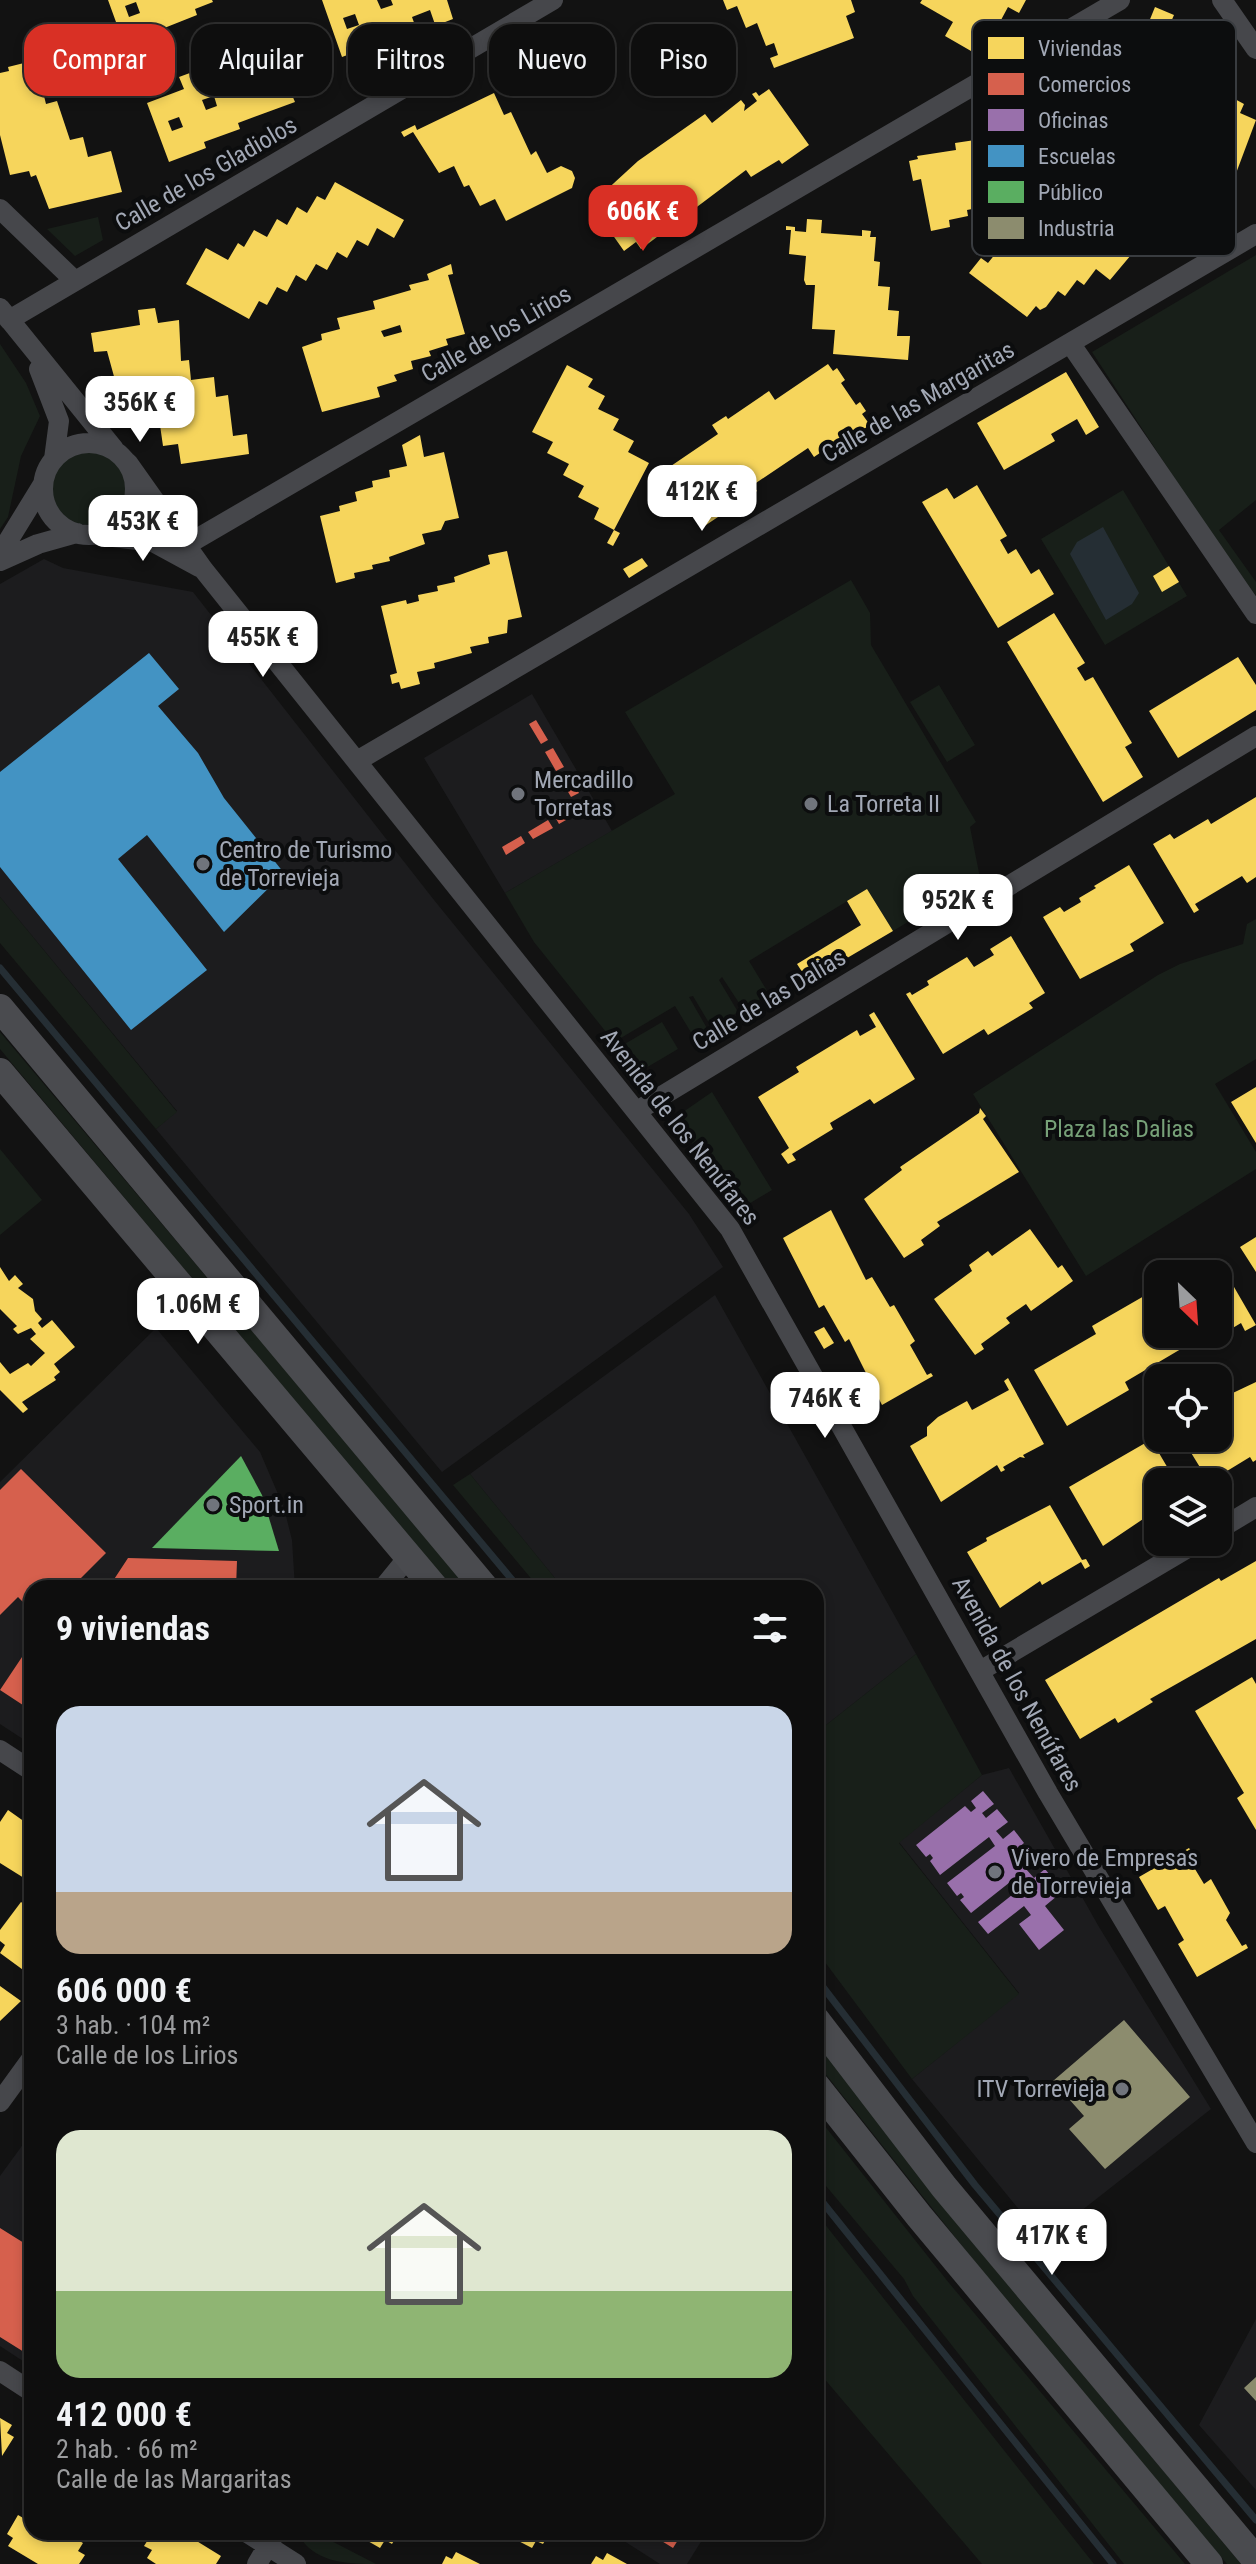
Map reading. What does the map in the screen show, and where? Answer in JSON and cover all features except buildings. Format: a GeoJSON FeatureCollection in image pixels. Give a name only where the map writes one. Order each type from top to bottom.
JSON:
{"type":"FeatureCollection","features":[{"type":"Feature","properties":{"kind":"main road"},"geometry":{"type":"LineString","coordinates":[[0,1008],[478,1580]]}},
{"type":"Feature","properties":{"kind":"main road"},"geometry":{"type":"LineString","coordinates":[[0,1072],[428,1580]]}},
{"type":"Feature","properties":{"kind":"main road"},"geometry":{"type":"LineString","coordinates":[[824,2030],[944,2187],[1256,2560]]}},
{"type":"Feature","properties":{"kind":"main road"},"geometry":{"type":"LineString","coordinates":[[824,2096],[919,2216],[1209,2564]]}},
{"type":"Feature","properties":{"kind":"street","name":"Calle de los Gladiolos"},"geometry":{"type":"LineString","coordinates":[[4,314],[75,281],[553,0]]}},
{"type":"Feature","properties":{"kind":"street","name":"Calle de los Lirios"},"geometry":{"type":"LineString","coordinates":[[1086,20],[1120,0]]}},
{"type":"Feature","properties":{"kind":"street"},"geometry":{"type":"LineString","coordinates":[[1222,0],[1236,20]]}},
{"type":"Feature","properties":{"kind":"street"},"geometry":{"type":"LineString","coordinates":[[1236,20],[1256,49]]}},
{"type":"Feature","properties":{"kind":"street","name":"Calle de los Lirios"},"geometry":{"type":"LineString","coordinates":[[188,544],[972,86]]}},
{"type":"Feature","properties":{"kind":"street"},"geometry":{"type":"LineString","coordinates":[[0,209],[75,281]]}},
{"type":"Feature","properties":{"kind":"street","name":"Calle de las Margaritas"},"geometry":{"type":"LineString","coordinates":[[1236,246],[1256,234]]}},
{"type":"Feature","properties":{"kind":"street","name":"Calle de las Margaritas"},"geometry":{"type":"LineString","coordinates":[[357,761],[1218,256]]}},
{"type":"Feature","properties":{"kind":"street","name":"Avenida de los Nenúfares"},"geometry":{"type":"LineString","coordinates":[[4,314],[122,458],[188,544],[203,569],[730,1229],[980,1671],[1256,2143]]}},
{"type":"Feature","properties":{"kind":"street"},"geometry":{"type":"LineString","coordinates":[[1070,343],[1256,614]]}},
{"type":"Feature","properties":{"kind":"street","name":"Avenida de los Nenúfares"},"geometry":{"type":"LineString","coordinates":[[33,350],[59,421],[54,459]]}},
{"type":"Feature","properties":{"kind":"street"},"geometry":{"type":"LineString","coordinates":[[0,554],[43,484],[54,459],[78,444],[105,445],[122,458],[135,490],[126,517],[116,526],[38,544],[0,561]]}},
{"type":"Feature","properties":{"kind":"street"},"geometry":{"type":"LineString","coordinates":[[43,484],[48,509],[64,528],[83,534]]}},
{"type":"Feature","properties":{"kind":"street","name":"Avenida de los Nenúfares"},"geometry":{"type":"LineString","coordinates":[[83,534],[153,542],[203,569]]}},
{"type":"Feature","properties":{"kind":"street","name":"Calle de las Dalias"},"geometry":{"type":"LineString","coordinates":[[637,1111],[1256,736]]}},
{"type":"Feature","properties":{"kind":"street"},"geometry":{"type":"LineString","coordinates":[[1232,1522],[1256,1507]]}},
{"type":"Feature","properties":{"kind":"street"},"geometry":{"type":"LineString","coordinates":[[390,1580],[409,1556]]}},
{"type":"Feature","properties":{"kind":"street"},"geometry":{"type":"LineString","coordinates":[[980,1671],[1174,1556]]}},
{"type":"Feature","properties":{"kind":"street"},"geometry":{"type":"LineString","coordinates":[[0,1750],[24,1766]]}},
{"type":"Feature","properties":{"kind":"street"},"geometry":{"type":"LineString","coordinates":[[0,2102],[24,2069]]}},
{"type":"Feature","properties":{"kind":"street"},"geometry":{"type":"LineString","coordinates":[[0,2371],[24,2387]]}},
{"type":"Feature","properties":{"kind":"street"},"geometry":{"type":"LineString","coordinates":[[267,2547],[296,2564]]}},
{"type":"Feature","properties":{"kind":"shaded area"},"geometry":{"type":"Polygon","coordinates":[[[1103,527],[1139,593],[1132,604],[1106,620],[1070,554],[1077,542],[1103,527]]]}},
{"type":"Feature","properties":{"kind":"shaded area"},"geometry":{"type":"Polygon","coordinates":[[[44,559],[63,568],[193,592],[434,900],[689,1214],[723,1267],[442,1472],[156,1129],[177,1111],[0,897],[0,584],[44,559]]]}},
{"type":"Feature","properties":{"kind":"shaded area","name":"Mercadillo Torretas"},"geometry":{"type":"Polygon","coordinates":[[[532,694],[612,831],[505,893],[424,758],[532,694]]]}},
{"type":"Feature","properties":{"kind":"shaded area"},"geometry":{"type":"Polygon","coordinates":[[[715,1295],[916,1654],[824,1727],[824,1580],[556,1580],[470,1474],[715,1295]]]}},
{"type":"Feature","properties":{"kind":"shaded area"},"geometry":{"type":"Polygon","coordinates":[[[156,1328],[260,1452],[284,1508],[292,1540],[294,1580],[24,1580],[24,1740],[0,1724],[0,1482],[156,1328]]]}},
{"type":"Feature","properties":{"kind":"shaded area"},"geometry":{"type":"Polygon","coordinates":[[[1009,1768],[1099,1927],[1211,2109],[1044,2240],[912,2079],[1019,1993],[899,1842],[982,1775],[1009,1768]]]}},
{"type":"Feature","properties":{"kind":"shaded area"},"geometry":{"type":"Polygon","coordinates":[[[24,2143],[24,2362],[0,2346],[0,2176],[24,2143]]]}},
{"type":"Feature","properties":{"kind":"shaded area"},"geometry":{"type":"Polygon","coordinates":[[[1256,2319],[1256,2490],[1199,2425],[1256,2319]]]}},
{"type":"Feature","properties":{"kind":"shaded area"},"geometry":{"type":"Polygon","coordinates":[[[622,2540],[702,2540],[687,2564],[660,2564],[622,2540]]]}},
{"type":"Feature","properties":{"kind":"green space"},"geometry":{"type":"Polygon","coordinates":[[[98,217],[103,240],[75,256],[47,229],[98,217]]]}},
{"type":"Feature","properties":{"kind":"green space"},"geometry":{"type":"Polygon","coordinates":[[[1256,255],[1256,500],[1219,530],[1256,582],[1256,596],[1205,525],[1092,352],[1256,255]]]}},
{"type":"Feature","properties":{"kind":"green space"},"geometry":{"type":"Polygon","coordinates":[[[0,344],[26,383],[40,416],[21,456],[8,517],[0,529],[0,344]]]}},
{"type":"Feature","properties":{"kind":"green space"},"geometry":{"type":"Polygon","coordinates":[[[89,451],[110,457],[120,467],[126,488],[120,509],[110,519],[89,525],[68,519],[58,509],[52,488],[58,467],[68,457],[89,451]]]}},
{"type":"Feature","properties":{"kind":"green space"},"geometry":{"type":"Polygon","coordinates":[[[1123,490],[1187,596],[1105,645],[1041,539],[1123,490]]]}},
{"type":"Feature","properties":{"kind":"green space","name":"La Torreta II"},"geometry":{"type":"Polygon","coordinates":[[[851,580],[870,613],[871,645],[976,822],[970,827],[980,878],[893,931],[867,889],[749,961],[769,994],[743,1009],[722,977],[719,980],[738,1012],[712,1028],[693,996],[689,997],[708,1030],[695,1039],[675,1006],[614,1042],[534,942],[505,893],[675,794],[625,712],[851,580]]]}},
{"type":"Feature","properties":{"kind":"green space"},"geometry":{"type":"Polygon","coordinates":[[[939,685],[975,745],[947,762],[910,702],[939,685]]]}},
{"type":"Feature","properties":{"kind":"green space"},"geometry":{"type":"Polygon","coordinates":[[[0,897],[177,1112],[156,1129],[0,943],[0,897]]]}},
{"type":"Feature","properties":{"kind":"green space","name":"Plaza las Dalias"},"geometry":{"type":"Polygon","coordinates":[[[1256,919],[1256,1059],[1215,1084],[1256,1152],[1256,1169],[1086,1276],[973,1094],[1158,975],[1180,964],[1243,944],[1247,924],[1256,919]]]}},
{"type":"Feature","properties":{"kind":"green space"},"geometry":{"type":"Polygon","coordinates":[[[662,1022],[678,1049],[639,1072],[623,1045],[662,1022]]]}},
{"type":"Feature","properties":{"kind":"green space"},"geometry":{"type":"Polygon","coordinates":[[[0,1032],[462,1580],[444,1580],[0,1049],[0,1032]]]}},
{"type":"Feature","properties":{"kind":"green space"},"geometry":{"type":"Polygon","coordinates":[[[712,1092],[772,1190],[747,1205],[740,1205],[673,1119],[712,1092]]]}},
{"type":"Feature","properties":{"kind":"green space"},"geometry":{"type":"Polygon","coordinates":[[[0,1149],[42,1200],[0,1235],[0,1149]]]}},
{"type":"Feature","properties":{"kind":"green space"},"geometry":{"type":"Polygon","coordinates":[[[470,1474],[556,1580],[532,1580],[453,1485],[470,1474]]]}},
{"type":"Feature","properties":{"kind":"green space"},"geometry":{"type":"Polygon","coordinates":[[[916,1654],[982,1775],[899,1843],[1019,1994],[912,2079],[824,1961],[824,1727],[916,1654]]]}},
{"type":"Feature","properties":{"kind":"green space"},"geometry":{"type":"Polygon","coordinates":[[[824,2053],[940,2202],[1241,2564],[1227,2564],[1044,2349],[824,2072],[824,2053]]]}},
{"type":"Feature","properties":{"kind":"green space"},"geometry":{"type":"Polygon","coordinates":[[[824,2125],[949,2283],[1185,2564],[1124,2564],[913,2296],[904,2279],[824,2184],[824,2125]]]}},
{"type":"Feature","properties":{"kind":"green space"},"geometry":{"type":"Polygon","coordinates":[[[824,2223],[1094,2564],[982,2564],[824,2378],[824,2223]]]}},
{"type":"Feature","properties":{"kind":"green space"},"geometry":{"type":"Polygon","coordinates":[[[303,2540],[330,2540],[376,2564],[331,2560],[303,2540]]]}},
{"type":"Feature","properties":{"kind":"waterway"},"geometry":{"type":"LineString","coordinates":[[0,968],[512,1580]]}},
{"type":"Feature","properties":{"kind":"waterway"},"geometry":{"type":"LineString","coordinates":[[824,1988],[975,2185],[1256,2520]]}},
{"type":"Feature","properties":{"kind":"waterway"},"geometry":{"type":"LineString","coordinates":[[824,2204],[1113,2564]]}},
{"type":"Feature","properties":{"kind":"place","name":"Mercadillo Torretas"},"geometry":{"type":"Point","coordinates":[518,794]}},
{"type":"Feature","properties":{"kind":"place","name":"La Torreta II"},"geometry":{"type":"Point","coordinates":[811,804]}},
{"type":"Feature","properties":{"kind":"place","name":"Centro de Turismo de Torrevieja"},"geometry":{"type":"Point","coordinates":[203,864]}},
{"type":"Feature","properties":{"kind":"place","name":"Sport.in"},"geometry":{"type":"Point","coordinates":[213,1505]}},
{"type":"Feature","properties":{"kind":"place","name":"Vivero de Empresas de Torrevieja"},"geometry":{"type":"Point","coordinates":[995,1872]}},
{"type":"Feature","properties":{"kind":"place","name":"ITV Torrevieja"},"geometry":{"type":"Point","coordinates":[1122,2089]}}]}
